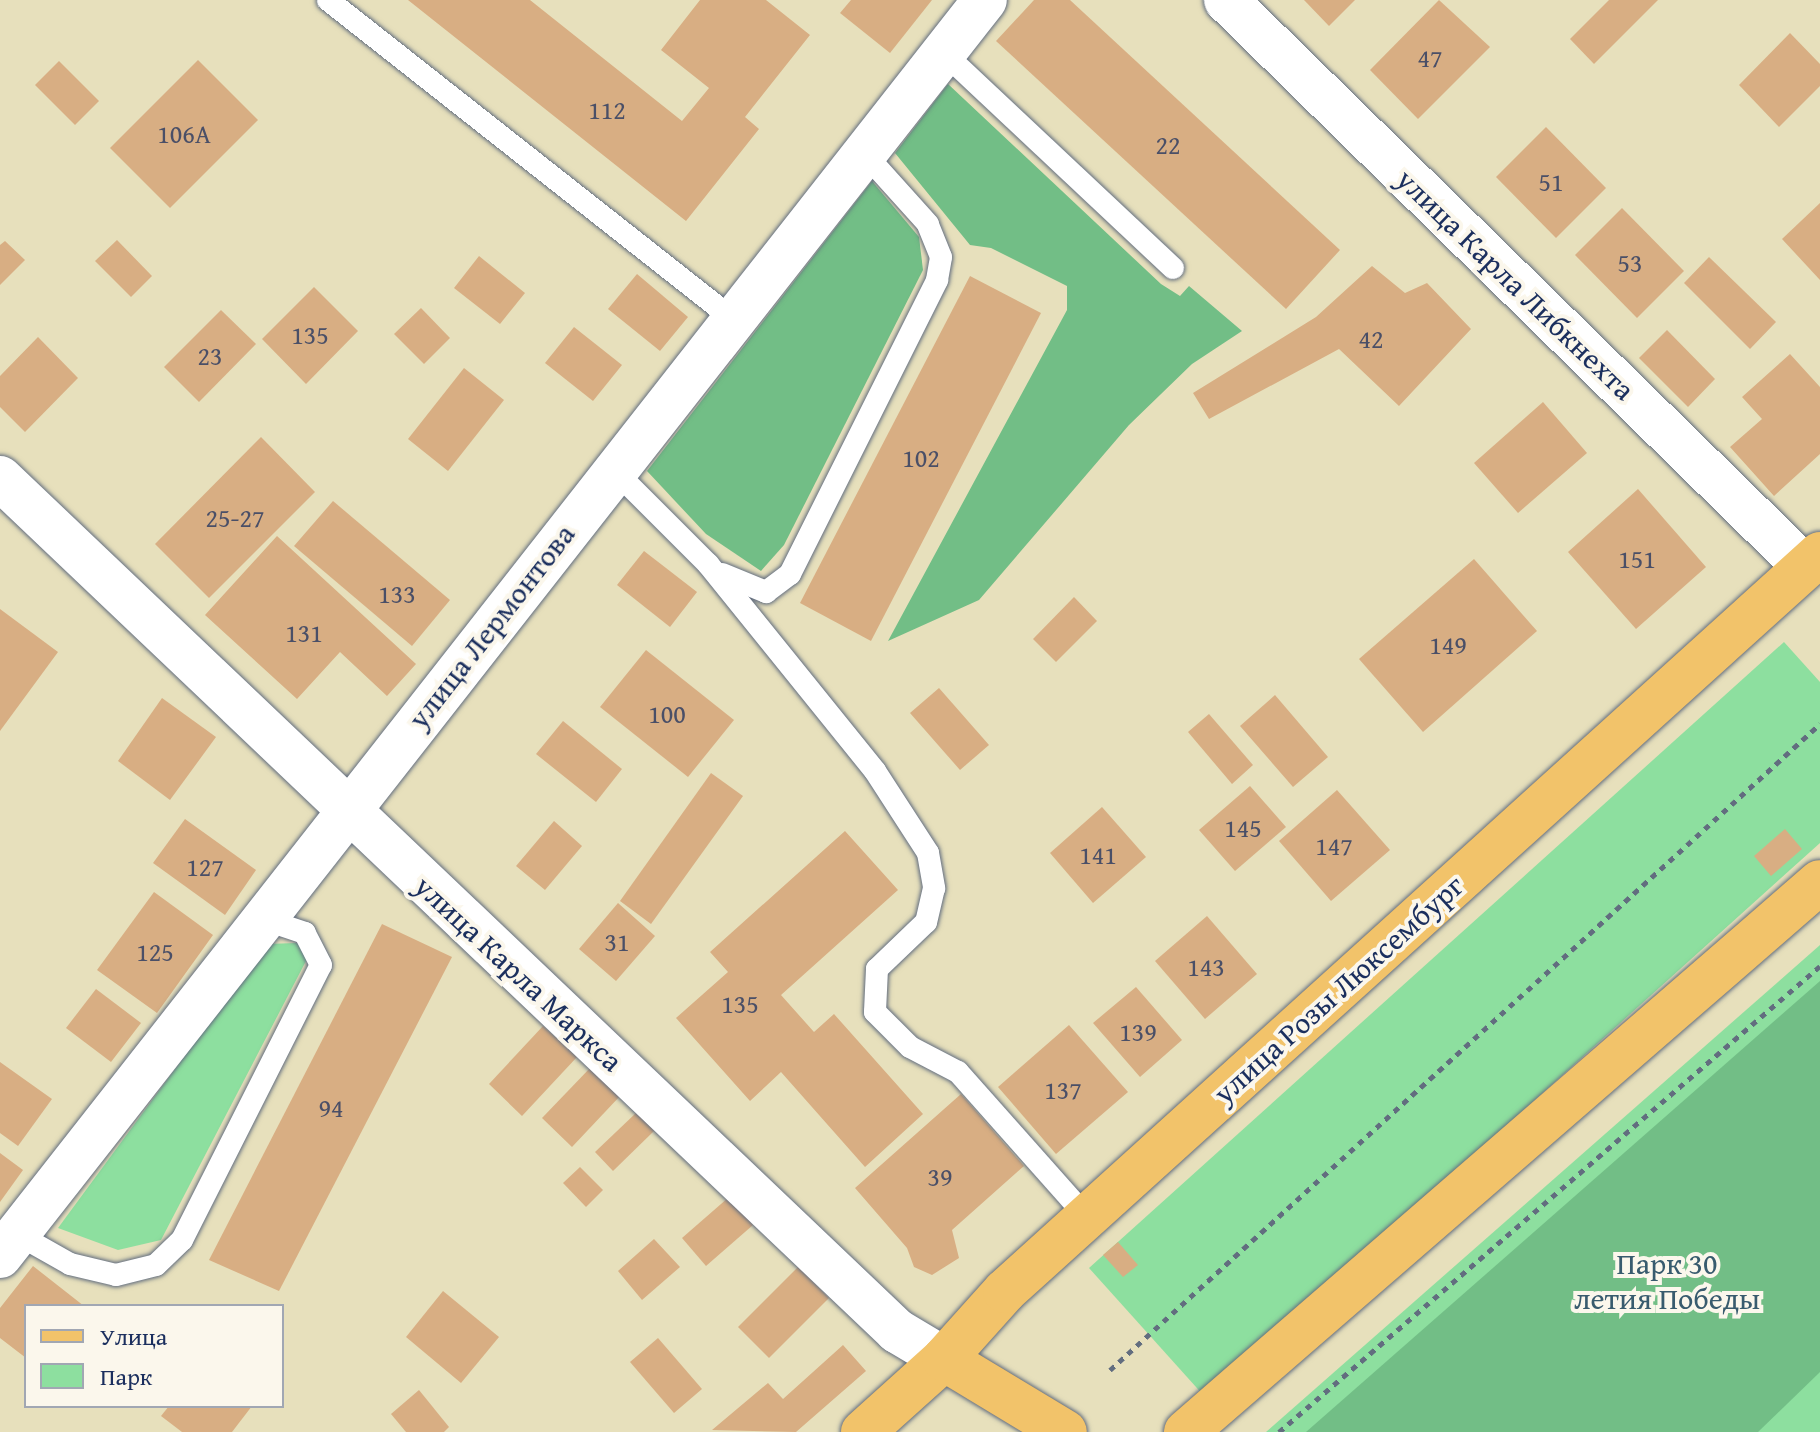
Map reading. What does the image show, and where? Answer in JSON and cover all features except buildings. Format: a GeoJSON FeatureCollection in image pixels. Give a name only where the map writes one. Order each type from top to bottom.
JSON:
{"type":"FeatureCollection","features":[{"type":"Feature","properties":{"kind":"main road","name":"улица Розы Люксембург"},"geometry":{"type":"LineString","coordinates":[[863,1432],[944,1359],[1086,1216],[1813,561]]}},
{"type":"Feature","properties":{"kind":"main road"},"geometry":{"type":"LineString","coordinates":[[1186,1432],[1820,882]]}},
{"type":"Feature","properties":{"kind":"main road","name":"улица Карла Маркса"},"geometry":{"type":"LineString","coordinates":[[944,1359],[1065,1432]]}},
{"type":"Feature","properties":{"kind":"street","name":"улица Лермонтова"},"geometry":{"type":"LineString","coordinates":[[8,1245],[259,918],[348,812],[612,468],[985,0]]}},
{"type":"Feature","properties":{"kind":"street","name":"улица Карла Либкнехта"},"geometry":{"type":"LineString","coordinates":[[1226,0],[1813,561]]}},
{"type":"Feature","properties":{"kind":"street","name":"улица Карла Маркса"},"geometry":{"type":"LineString","coordinates":[[0,478],[897,1331],[944,1359]]}},
{"type":"Feature","properties":{"kind":"lane"},"geometry":{"type":"LineString","coordinates":[[328,0],[733,319]]}},
{"type":"Feature","properties":{"kind":"lane"},"geometry":{"type":"LineString","coordinates":[[944,53],[1173,268]]}},
{"type":"Feature","properties":{"kind":"lane"},"geometry":{"type":"LineString","coordinates":[[708,564],[766,592],[790,574],[937,280],[941,257],[928,224],[864,153]]}},
{"type":"Feature","properties":{"kind":"lane"},"geometry":{"type":"LineString","coordinates":[[612,468],[708,564],[875,771],[928,853],[934,888],[926,922],[877,969],[875,1012],[910,1047],[958,1072],[1086,1216]]}},
{"type":"Feature","properties":{"kind":"lane"},"geometry":{"type":"LineString","coordinates":[[8,1245],[116,1275],[156,1265],[182,1240],[321,965],[305,933],[259,918]]}},
{"type":"Feature","properties":{"kind":"path"},"geometry":{"type":"LineString","coordinates":[[1110,1370],[1820,724]]}},
{"type":"Feature","properties":{"kind":"path"},"geometry":{"type":"LineString","coordinates":[[1279,1432],[1820,966]]}},
{"type":"Feature","properties":{"kind":"green space"},"geometry":{"type":"Polygon","coordinates":[[[948,84],[1161,284],[1180,296],[1189,286],[1242,331],[1192,364],[1129,425],[979,600],[888,641],[1067,310],[1067,286],[991,248],[970,245],[895,153],[948,84]]]}},
{"type":"Feature","properties":{"kind":"green space"},"geometry":{"type":"Polygon","coordinates":[[[872,181],[919,237],[923,270],[784,545],[761,571],[706,534],[647,471],[872,181]]]}},
{"type":"Feature","properties":{"kind":"green space"},"geometry":{"type":"Polygon","coordinates":[[[1784,642],[1820,682],[1820,843],[1205,1397],[1089,1268],[1784,642]]]}},
{"type":"Feature","properties":{"kind":"green space"},"geometry":{"type":"Polygon","coordinates":[[[296,943],[306,948],[306,961],[161,1240],[118,1250],[58,1228],[267,944],[296,943]]]}},
{"type":"Feature","properties":{"kind":"green space","name":"Парк 30 летия Победы"},"geometry":{"type":"Polygon","coordinates":[[[1820,945],[1820,1432],[1266,1432],[1820,945]]]}},
{"type":"Feature","properties":{"kind":"green space","name":"Парк 30 летия Победы"},"geometry":{"type":"Polygon","coordinates":[[[1820,981],[1820,1372],[1758,1432],[1306,1432],[1820,981]]]}}]}
